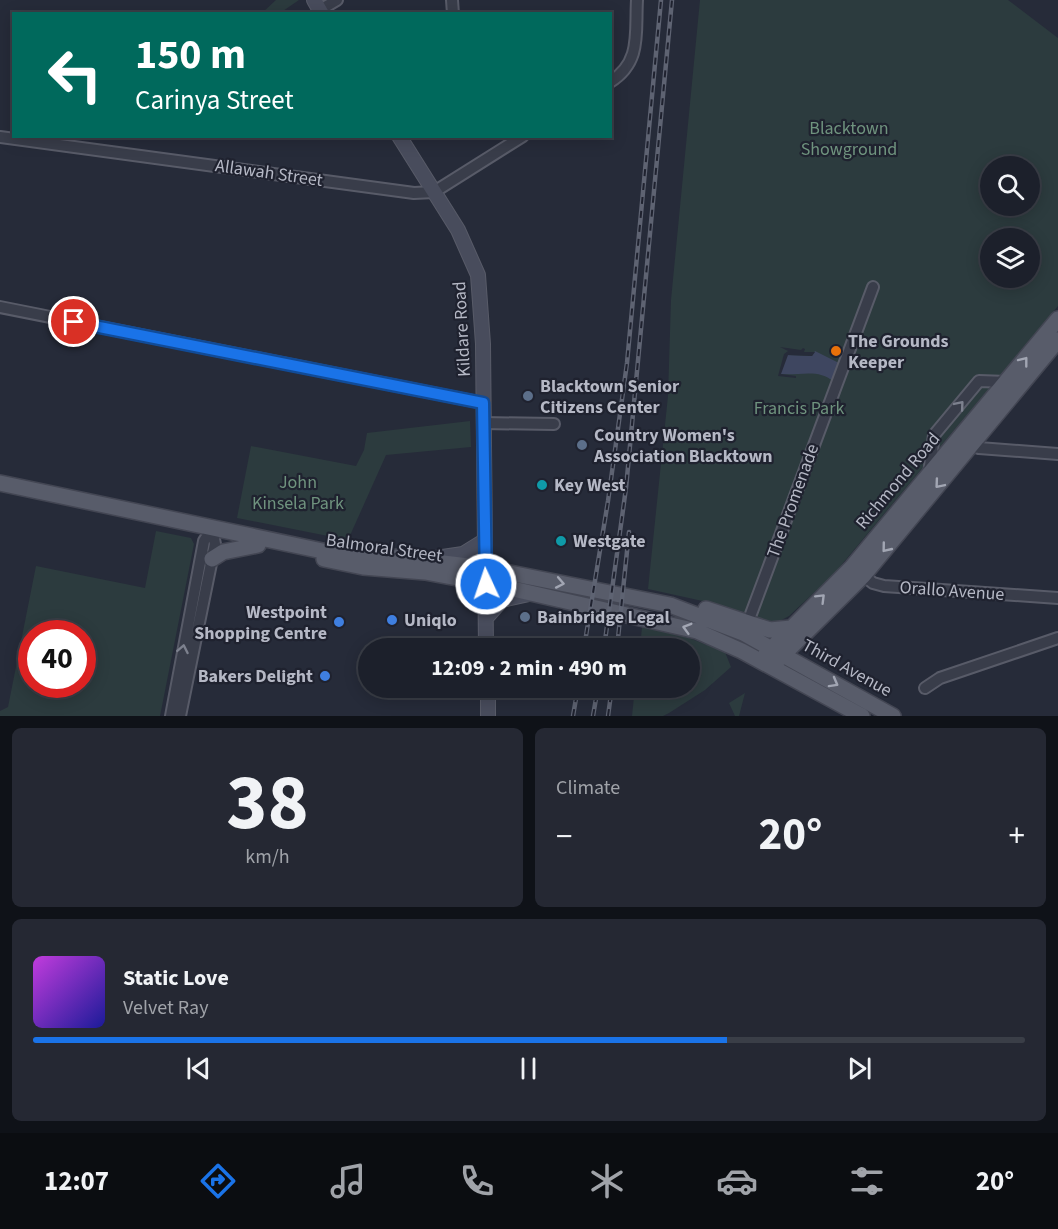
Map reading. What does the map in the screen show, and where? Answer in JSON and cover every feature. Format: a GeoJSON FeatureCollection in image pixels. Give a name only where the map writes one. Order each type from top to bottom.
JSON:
{"type":"FeatureCollection","features":[{"type":"Feature","properties":{"kind":"main road","name":"Richmond Road"},"geometry":{"type":"LineString","coordinates":[[765,663],[830,609],[929,475],[964,442],[1007,382],[1058,319]]}},
{"type":"Feature","properties":{"kind":"main road","name":"Richmond Road"},"geometry":{"type":"LineString","coordinates":[[777,652],[791,628],[857,571],[964,442],[1058,340]]}},
{"type":"Feature","properties":{"kind":"main road","name":"Balmoral Street"},"geometry":{"type":"LineString","coordinates":[[0,483],[332,553],[352,552],[485,568],[670,605],[742,633],[777,652]]}},
{"type":"Feature","properties":{"kind":"main road","name":"Balmoral Street"},"geometry":{"type":"LineString","coordinates":[[212,529],[225,538],[363,567],[425,572],[534,593],[686,627],[713,637],[765,663]]}},
{"type":"Feature","properties":{"kind":"main road"},"geometry":{"type":"LineString","coordinates":[[212,559],[223,552],[258,545]]}},
{"type":"Feature","properties":{"kind":"main road"},"geometry":{"type":"LineString","coordinates":[[670,605],[713,611],[770,630],[791,628]]}},
{"type":"Feature","properties":{"kind":"main road"},"geometry":{"type":"LineString","coordinates":[[809,669],[804,659],[805,649],[830,609]]}},
{"type":"Feature","properties":{"kind":"main road","name":"Third Avenue"},"geometry":{"type":"LineString","coordinates":[[777,652],[893,716]]}},
{"type":"Feature","properties":{"kind":"main road","name":"Third Avenue"},"geometry":{"type":"LineString","coordinates":[[765,663],[862,716]]}},
{"type":"Feature","properties":{"kind":"street"},"geometry":{"type":"LineString","coordinates":[[318,8],[337,0]]}},
{"type":"Feature","properties":{"kind":"street"},"geometry":{"type":"LineString","coordinates":[[612,81],[629,68],[634,53],[637,0]]}},
{"type":"Feature","properties":{"kind":"street","name":"Allawah Street"},"geometry":{"type":"LineString","coordinates":[[0,137],[414,193],[434,192]]}},
{"type":"Feature","properties":{"kind":"street","name":"Kildare Road"},"geometry":{"type":"LineString","coordinates":[[400,138],[466,245],[478,275],[482,320],[486,638]]}},
{"type":"Feature","properties":{"kind":"street"},"geometry":{"type":"LineString","coordinates":[[434,192],[520,138]]}},
{"type":"Feature","properties":{"kind":"street","name":"The Promenade"},"geometry":{"type":"LineString","coordinates":[[751,614],[873,287]]}},
{"type":"Feature","properties":{"kind":"street"},"geometry":{"type":"LineString","coordinates":[[0,308],[483,403]]}},
{"type":"Feature","properties":{"kind":"street"},"geometry":{"type":"LineString","coordinates":[[929,475],[934,435],[979,381],[1007,382]]}},
{"type":"Feature","properties":{"kind":"street"},"geometry":{"type":"LineString","coordinates":[[483,423],[554,424]]}},
{"type":"Feature","properties":{"kind":"street"},"geometry":{"type":"LineString","coordinates":[[964,442],[1058,454]]}},
{"type":"Feature","properties":{"kind":"street"},"geometry":{"type":"LineString","coordinates":[[180,716],[215,544],[212,529]]}},
{"type":"Feature","properties":{"kind":"street"},"geometry":{"type":"LineString","coordinates":[[171,716],[204,542],[212,529]]}},
{"type":"Feature","properties":{"kind":"street"},"geometry":{"type":"LineString","coordinates":[[427,560],[463,554],[484,541]]}},
{"type":"Feature","properties":{"kind":"street","name":"Orallo Avenue"},"geometry":{"type":"LineString","coordinates":[[857,571],[884,586],[1058,598]]}},
{"type":"Feature","properties":{"kind":"street"},"geometry":{"type":"LineString","coordinates":[[486,620],[491,610],[502,600],[534,593]]}},
{"type":"Feature","properties":{"kind":"street"},"geometry":{"type":"LineString","coordinates":[[925,688],[940,678],[1058,638]]}},
{"type":"Feature","properties":{"kind":"street"},"geometry":{"type":"LineString","coordinates":[[488,698],[488,716]]}},
{"type":"Feature","properties":{"kind":"green space"},"geometry":{"type":"Polygon","coordinates":[[[276,0],[299,0],[281,12],[263,12],[276,0]]]}},
{"type":"Feature","properties":{"kind":"green space"},"geometry":{"type":"Polygon","coordinates":[[[700,0],[1008,0],[1058,38],[1058,306],[833,575],[789,616],[776,623],[707,602],[648,589],[668,396],[671,300],[700,0]]]}},
{"type":"Feature","properties":{"kind":"green space","name":"John Kinsela Park"},"geometry":{"type":"Polygon","coordinates":[[[470,421],[471,447],[386,455],[348,540],[237,518],[251,446],[356,466],[364,450],[367,433],[470,421]]]}},
{"type":"Feature","properties":{"kind":"green space"},"geometry":{"type":"Polygon","coordinates":[[[156,531],[191,538],[194,544],[160,716],[0,716],[0,711],[8,707],[18,657],[18,698],[96,698],[96,620],[25,620],[36,566],[145,588],[156,531]]]}},
{"type":"Feature","properties":{"kind":"green space"},"geometry":{"type":"Polygon","coordinates":[[[642,627],[689,638],[641,638],[642,627]]]}},
{"type":"Feature","properties":{"kind":"green space"},"geometry":{"type":"Polygon","coordinates":[[[700,642],[725,652],[731,667],[700,693],[700,642]]]}},
{"type":"Feature","properties":{"kind":"green space"},"geometry":{"type":"Polygon","coordinates":[[[745,693],[739,716],[735,716],[729,703],[745,693]]]}},
{"type":"Feature","properties":{"kind":"green space"},"geometry":{"type":"Polygon","coordinates":[[[634,698],[692,698],[663,716],[632,716],[634,698]]]}},
{"type":"Feature","properties":{"kind":"water"},"geometry":{"type":"Polygon","coordinates":[[[815,351],[839,363],[840,360],[834,382],[822,375],[780,374],[787,355],[812,356],[815,351]]]}},
{"type":"Feature","properties":{"kind":"pier"},"geometry":{"type":"Polygon","coordinates":[[[780,347],[801,350],[803,348],[804,352],[815,352],[812,356],[788,355],[781,374],[796,376],[796,378],[778,376],[784,354],[788,351],[780,347]]]}},
{"type":"Feature","properties":{"kind":"railway"},"geometry":{"type":"LineString","coordinates":[[586,638],[627,363],[661,0]]}},
{"type":"Feature","properties":{"kind":"railway"},"geometry":{"type":"LineString","coordinates":[[605,638],[626,488],[672,0]]}},
{"type":"Feature","properties":{"kind":"railway"},"geometry":{"type":"LineString","coordinates":[[618,638],[629,532]]}},
{"type":"Feature","properties":{"kind":"railway"},"geometry":{"type":"LineString","coordinates":[[573,716],[576,698]]}},
{"type":"Feature","properties":{"kind":"railway"},"geometry":{"type":"LineString","coordinates":[[593,716],[596,698]]}},
{"type":"Feature","properties":{"kind":"railway"},"geometry":{"type":"LineString","coordinates":[[608,716],[610,698]]}},
{"type":"Feature","properties":{"kind":"place","name":"The Grounds Keeper"},"geometry":{"type":"Point","coordinates":[836,351]}},
{"type":"Feature","properties":{"kind":"place","name":"Blacktown Senior Citizens Center"},"geometry":{"type":"Point","coordinates":[528,396]}},
{"type":"Feature","properties":{"kind":"place","name":"Country Women's Association Blacktown"},"geometry":{"type":"Point","coordinates":[582,445]}},
{"type":"Feature","properties":{"kind":"place","name":"Key West"},"geometry":{"type":"Point","coordinates":[542,485]}},
{"type":"Feature","properties":{"kind":"place","name":"Westgate"},"geometry":{"type":"Point","coordinates":[561,541]}},
{"type":"Feature","properties":{"kind":"place","name":"Bainbridge Legal"},"geometry":{"type":"Point","coordinates":[525,617]}},
{"type":"Feature","properties":{"kind":"place","name":"Uniqlo"},"geometry":{"type":"Point","coordinates":[392,620]}},
{"type":"Feature","properties":{"kind":"place","name":"Westpoint Shopping Centre"},"geometry":{"type":"Point","coordinates":[339,622]}},
{"type":"Feature","properties":{"kind":"place","name":"Bakers Delight"},"geometry":{"type":"Point","coordinates":[325,676]}},
{"type":"Feature","properties":{"kind":"route"},"geometry":{"type":"LineString","coordinates":[[74,322],[483,403],[486,584]]}},
{"type":"Feature","properties":{"kind":"park label","name":"Blacktown Showground"},"geometry":{"type":"Point","coordinates":[849,138]}},
{"type":"Feature","properties":{"kind":"park label","name":"Francis Park"},"geometry":{"type":"Point","coordinates":[799,408]}}]}
